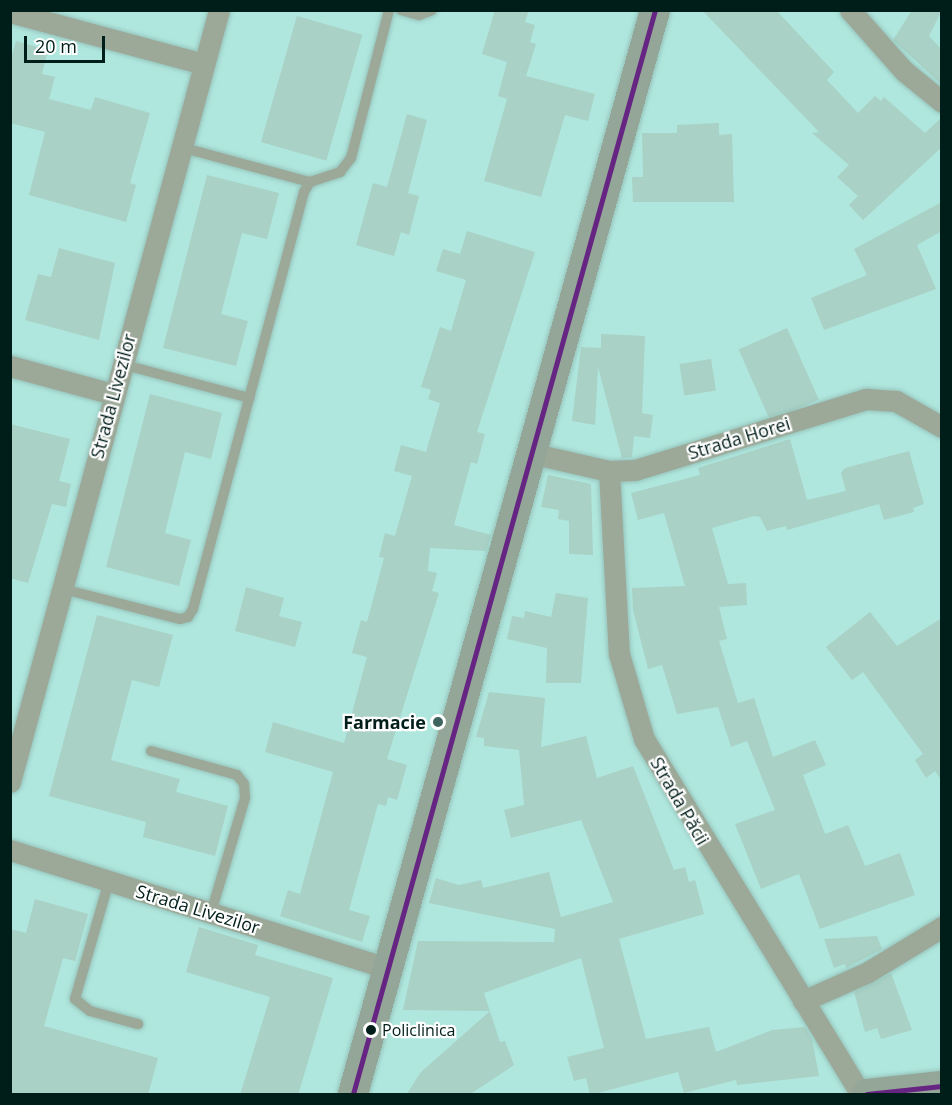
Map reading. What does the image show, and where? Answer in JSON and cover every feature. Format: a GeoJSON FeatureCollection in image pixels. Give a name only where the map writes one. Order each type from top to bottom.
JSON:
{"type":"FeatureCollection","features":[{"type":"Feature","properties":{"kind":"street","name":"Strada Livezilor"},"geometry":{"type":"LineString","coordinates":[[10,782],[18,729],[63,589],[121,364],[219,10]]}},
{"type":"Feature","properties":{"kind":"street"},"geometry":{"type":"LineString","coordinates":[[353,1095],[386,968],[655,10]]}},
{"type":"Feature","properties":{"kind":"street"},"geometry":{"type":"LineString","coordinates":[[850,10],[904,71],[942,102]]}},
{"type":"Feature","properties":{"kind":"street"},"geometry":{"type":"LineString","coordinates":[[10,12],[204,64]]}},
{"type":"Feature","properties":{"kind":"street"},"geometry":{"type":"LineString","coordinates":[[10,366],[113,394]]}},
{"type":"Feature","properties":{"kind":"street","name":"Strada Horei"},"geometry":{"type":"LineString","coordinates":[[530,453],[609,471],[635,470],[866,399],[896,401],[942,427]]}},
{"type":"Feature","properties":{"kind":"street","name":"Strada Păcii"},"geometry":{"type":"LineString","coordinates":[[609,471],[619,654],[631,703],[671,789],[861,1095]]}},
{"type":"Feature","properties":{"kind":"street","name":"Strada Livezilor"},"geometry":{"type":"LineString","coordinates":[[10,850],[386,968]]}},
{"type":"Feature","properties":{"kind":"street"},"geometry":{"type":"LineString","coordinates":[[803,1001],[868,972],[942,927]]}},
{"type":"Feature","properties":{"kind":"street"},"geometry":{"type":"LineString","coordinates":[[867,1095],[942,1086]]}},
{"type":"Feature","properties":{"kind":"lane"},"geometry":{"type":"LineString","coordinates":[[180,147],[310,183],[340,172],[351,158],[389,10]]}},
{"type":"Feature","properties":{"kind":"lane"},"geometry":{"type":"LineString","coordinates":[[401,10],[419,15],[432,10]]}},
{"type":"Feature","properties":{"kind":"lane"},"geometry":{"type":"LineString","coordinates":[[63,589],[188,617],[310,183]]}},
{"type":"Feature","properties":{"kind":"lane"},"geometry":{"type":"LineString","coordinates":[[121,364],[250,398]]}},
{"type":"Feature","properties":{"kind":"lane"},"geometry":{"type":"LineString","coordinates":[[151,751],[237,775],[244,784],[245,798],[211,913]]}},
{"type":"Feature","properties":{"kind":"lane"},"geometry":{"type":"LineString","coordinates":[[109,881],[75,999],[90,1011],[138,1024]]}},
{"type":"Feature","properties":{"kind":"building"},"geometry":{"type":"Polygon","coordinates":[[[495,10],[529,10],[525,22],[535,25],[530,42],[536,44],[526,76],[595,94],[588,121],[565,115],[541,197],[484,181],[507,99],[498,96],[507,62],[482,54],[495,10]]]}},
{"type":"Feature","properties":{"kind":"building"},"geometry":{"type":"Polygon","coordinates":[[[702,10],[776,10],[834,72],[827,80],[858,113],[875,96],[881,101],[884,97],[925,133],[942,117],[942,147],[863,220],[849,205],[858,196],[837,177],[849,165],[812,133],[819,132],[702,10]]]}},
{"type":"Feature","properties":{"kind":"building"},"geometry":{"type":"Polygon","coordinates":[[[912,10],[942,10],[929,36],[942,50],[942,85],[893,40],[912,10]]]}},
{"type":"Feature","properties":{"kind":"building"},"geometry":{"type":"Polygon","coordinates":[[[297,16],[362,35],[326,161],[261,142],[297,16]]]}},
{"type":"Feature","properties":{"kind":"building"},"geometry":{"type":"Polygon","coordinates":[[[16,41],[48,50],[42,74],[55,77],[49,99],[91,110],[95,97],[150,113],[130,183],[136,185],[126,222],[29,195],[45,132],[10,123],[10,62],[16,41]]]}},
{"type":"Feature","properties":{"kind":"building"},"geometry":{"type":"Polygon","coordinates":[[[407,114],[427,120],[408,193],[419,196],[409,235],[401,232],[394,256],[356,245],[373,183],[387,187],[407,114]]]}},
{"type":"Feature","properties":{"kind":"building"},"geometry":{"type":"Polygon","coordinates":[[[719,123],[719,135],[732,134],[734,202],[633,202],[632,177],[643,177],[642,133],[677,133],[677,125],[719,123]]]}},
{"type":"Feature","properties":{"kind":"building"},"geometry":{"type":"Polygon","coordinates":[[[207,175],[279,193],[267,239],[242,233],[221,314],[248,321],[236,366],[163,348],[207,175]]]}},
{"type":"Feature","properties":{"kind":"building"},"geometry":{"type":"Polygon","coordinates":[[[942,202],[942,231],[917,245],[936,289],[824,330],[811,298],[867,275],[854,249],[942,202]]]}},
{"type":"Feature","properties":{"kind":"building"},"geometry":{"type":"Polygon","coordinates":[[[467,231],[535,252],[477,432],[485,434],[477,464],[471,462],[454,525],[491,535],[486,551],[430,548],[428,571],[437,573],[432,591],[439,593],[387,759],[407,765],[397,800],[388,797],[386,806],[378,804],[349,910],[370,916],[362,942],[280,916],[288,890],[300,894],[333,772],[265,752],[273,722],[344,743],[367,657],[352,653],[361,620],[367,622],[384,558],[379,557],[385,533],[395,536],[412,476],[394,471],[401,445],[426,452],[440,403],[428,399],[431,390],[421,387],[440,327],[451,331],[466,280],[436,271],[443,249],[460,254],[467,231]]]}},
{"type":"Feature","properties":{"kind":"building"},"geometry":{"type":"Polygon","coordinates":[[[59,248],[115,263],[99,340],[25,320],[38,274],[51,277],[59,248]]]}},
{"type":"Feature","properties":{"kind":"building"},"geometry":{"type":"Polygon","coordinates":[[[787,328],[819,399],[770,421],[739,350],[787,328]]]}},
{"type":"Feature","properties":{"kind":"building"},"geometry":{"type":"Polygon","coordinates":[[[601,334],[645,336],[642,413],[653,415],[650,438],[634,436],[632,457],[622,458],[598,367],[595,425],[572,421],[581,347],[601,348],[601,334]]]}},
{"type":"Feature","properties":{"kind":"building"},"geometry":{"type":"Polygon","coordinates":[[[711,359],[716,391],[684,396],[679,364],[711,359]]]}},
{"type":"Feature","properties":{"kind":"building"},"geometry":{"type":"Polygon","coordinates":[[[150,394],[222,413],[211,459],[185,452],[165,533],[191,540],[179,586],[106,567],[150,394]]]}},
{"type":"Feature","properties":{"kind":"building"},"geometry":{"type":"Polygon","coordinates":[[[10,424],[70,439],[59,481],[71,484],[66,507],[52,504],[28,583],[10,578],[10,424]]]}},
{"type":"Feature","properties":{"kind":"building"},"geometry":{"type":"Polygon","coordinates":[[[790,439],[807,500],[846,491],[841,473],[845,468],[909,451],[924,504],[913,508],[914,512],[884,520],[879,504],[787,530],[786,526],[767,531],[760,517],[754,516],[712,528],[728,584],[746,583],[747,605],[719,607],[727,639],[719,641],[738,703],[754,698],[773,757],[815,740],[826,765],[803,775],[825,834],[848,825],[865,866],[900,853],[915,895],[820,929],[799,874],[761,889],[735,824],[775,810],[747,741],[731,747],[718,707],[677,714],[662,665],[648,669],[633,610],[632,588],[685,586],[664,513],[638,520],[631,493],[700,475],[698,468],[790,439]]]}},
{"type":"Feature","properties":{"kind":"building"},"geometry":{"type":"Polygon","coordinates":[[[548,475],[591,484],[593,555],[569,554],[569,521],[558,519],[559,510],[541,507],[548,475]]]}},
{"type":"Feature","properties":{"kind":"building"},"geometry":{"type":"Polygon","coordinates":[[[246,587],[284,598],[279,616],[302,622],[295,647],[235,631],[246,587]]]}},
{"type":"Feature","properties":{"kind":"building"},"geometry":{"type":"Polygon","coordinates":[[[556,593],[588,598],[581,683],[546,683],[547,648],[507,639],[512,616],[524,618],[525,611],[551,617],[556,593]]]}},
{"type":"Feature","properties":{"kind":"building"},"geometry":{"type":"Polygon","coordinates":[[[870,612],[897,646],[942,618],[942,781],[935,771],[926,778],[915,760],[923,754],[863,672],[852,680],[826,647],[870,612]]]}},
{"type":"Feature","properties":{"kind":"building"},"geometry":{"type":"Polygon","coordinates":[[[97,615],[173,635],[159,687],[132,680],[111,760],[180,779],[176,792],[228,806],[215,856],[143,837],[146,822],[49,796],[97,615]]]}},
{"type":"Feature","properties":{"kind":"building"},"geometry":{"type":"Polygon","coordinates":[[[489,692],[545,698],[541,747],[586,736],[597,778],[633,766],[674,870],[685,867],[689,882],[695,880],[704,914],[619,939],[646,1039],[709,1027],[716,1052],[772,1030],[805,1027],[812,1039],[819,1076],[737,1085],[736,1080],[684,1093],[678,1072],[590,1095],[586,1078],[574,1081],[567,1057],[604,1048],[581,958],[484,993],[490,1011],[403,1010],[418,941],[554,942],[555,929],[429,903],[436,878],[459,885],[481,880],[483,888],[549,872],[561,917],[613,902],[581,820],[511,838],[504,810],[524,805],[519,750],[484,746],[484,738],[476,737],[489,692]]]}},
{"type":"Feature","properties":{"kind":"building"},"geometry":{"type":"Polygon","coordinates":[[[35,899],[88,914],[75,961],[63,958],[44,1026],[158,1058],[148,1095],[10,1095],[10,929],[26,933],[35,899]]]}},
{"type":"Feature","properties":{"kind":"building"},"geometry":{"type":"Polygon","coordinates":[[[199,927],[258,945],[255,955],[333,978],[298,1095],[240,1095],[270,997],[186,972],[199,927]]]}},
{"type":"Feature","properties":{"kind":"building"},"geometry":{"type":"Polygon","coordinates":[[[877,936],[882,949],[846,968],[845,964],[834,968],[824,939],[877,936]]]}},
{"type":"Feature","properties":{"kind":"building"},"geometry":{"type":"Polygon","coordinates":[[[891,973],[912,1030],[881,1039],[877,1028],[865,1032],[854,992],[891,973]]]}},
{"type":"Feature","properties":{"kind":"building"},"geometry":{"type":"Polygon","coordinates":[[[490,1011],[500,1042],[505,1041],[514,1065],[469,1095],[406,1095],[421,1072],[490,1011]]]}},
{"type":"Feature","properties":{"kind":"transit line"},"geometry":{"type":"LineString","coordinates":[[353,1094],[655,10]]}},
{"type":"Feature","properties":{"kind":"transit line"},"geometry":{"type":"LineString","coordinates":[[867,1094],[942,1086]]}},
{"type":"Feature","properties":{"kind":"place","name":"Farmacie"},"geometry":{"type":"Point","coordinates":[438,722]}},
{"type":"Feature","properties":{"kind":"place","name":"Policlinica"},"geometry":{"type":"Point","coordinates":[371,1030]}}]}
